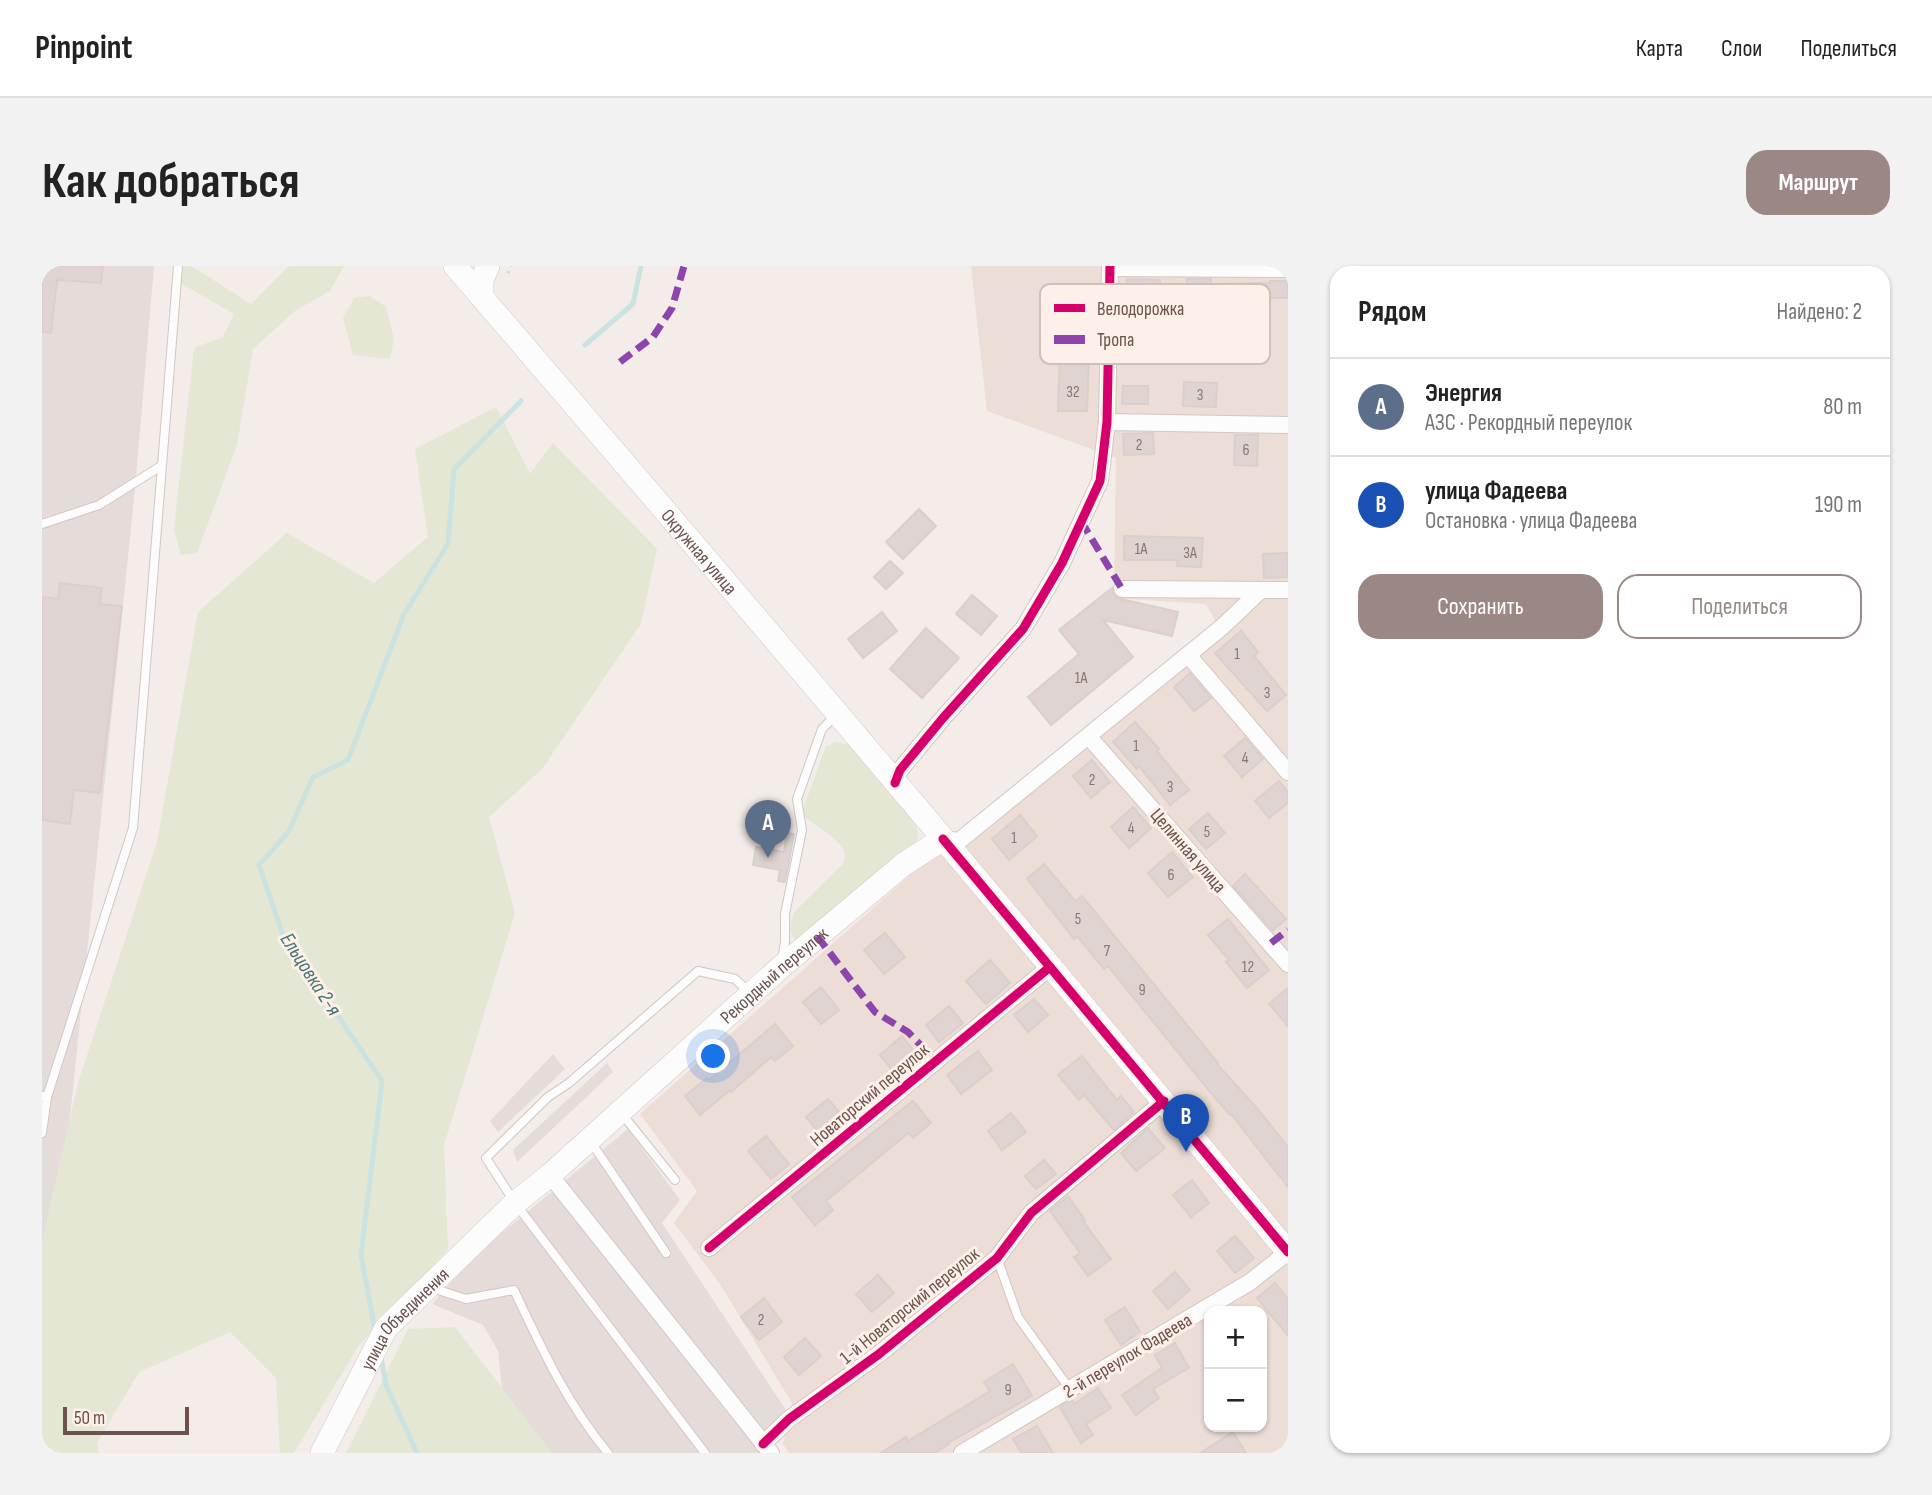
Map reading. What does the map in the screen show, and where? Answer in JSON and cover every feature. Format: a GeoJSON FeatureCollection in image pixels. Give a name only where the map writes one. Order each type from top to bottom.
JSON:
{"type":"FeatureCollection","features":[{"type":"Feature","properties":{"kind":"main road","name":"Окружная улица"},"geometry":{"type":"LineString","coordinates":[[456,266],[837,713],[1288,1252]]}},
{"type":"Feature","properties":{"kind":"main road"},"geometry":{"type":"LineString","coordinates":[[482,297],[482,280],[488,266]]}},
{"type":"Feature","properties":{"kind":"main road","name":"Рекордный переулок"},"geometry":{"type":"LineString","coordinates":[[515,1203],[550,1175],[781,967],[904,864],[943,839]]}},
{"type":"Feature","properties":{"kind":"main road","name":"улица Объединения"},"geometry":{"type":"LineString","coordinates":[[321,1453],[386,1328],[515,1203]]}},
{"type":"Feature","properties":{"kind":"street"},"geometry":{"type":"LineString","coordinates":[[1110,267],[1288,269]]}},
{"type":"Feature","properties":{"kind":"street"},"geometry":{"type":"LineString","coordinates":[[895,783],[900,770],[943,718],[1023,629],[1062,563],[1100,481],[1107,422],[1108,364]]}},
{"type":"Feature","properties":{"kind":"street"},"geometry":{"type":"LineString","coordinates":[[1107,422],[1288,425]]}},
{"type":"Feature","properties":{"kind":"street"},"geometry":{"type":"LineString","coordinates":[[1122,589],[1288,590]]}},
{"type":"Feature","properties":{"kind":"street"},"geometry":{"type":"LineString","coordinates":[[943,839],[958,841],[1089,737],[1262,590]]}},
{"type":"Feature","properties":{"kind":"street"},"geometry":{"type":"LineString","coordinates":[[1188,654],[1288,772]]}},
{"type":"Feature","properties":{"kind":"street","name":"Целинная улица"},"geometry":{"type":"LineString","coordinates":[[1089,737],[1288,964]]}},
{"type":"Feature","properties":{"kind":"street","name":"Новаторский переулок"},"geometry":{"type":"LineString","coordinates":[[709,1248],[1051,967]]}},
{"type":"Feature","properties":{"kind":"street","name":"1-й Новаторский переулок"},"geometry":{"type":"LineString","coordinates":[[767,1449],[789,1419],[879,1354],[997,1258],[1031,1213],[1164,1101]]}},
{"type":"Feature","properties":{"kind":"street"},"geometry":{"type":"LineString","coordinates":[[550,1175],[767,1449]]}},
{"type":"Feature","properties":{"kind":"street","name":"2-й переулок Фадеева"},"geometry":{"type":"LineString","coordinates":[[962,1453],[1250,1282],[1288,1252]]}},
{"type":"Feature","properties":{"kind":"lane"},"geometry":{"type":"LineString","coordinates":[[42,1133],[44,1097],[134,828],[178,266]]}},
{"type":"Feature","properties":{"kind":"lane"},"geometry":{"type":"LineString","coordinates":[[42,524],[99,505],[161,466]]}},
{"type":"Feature","properties":{"kind":"lane"},"geometry":{"type":"LineString","coordinates":[[781,967],[785,942],[785,914],[802,830],[797,799],[822,729],[837,713]]}},
{"type":"Feature","properties":{"kind":"lane"},"geometry":{"type":"LineString","coordinates":[[705,1453],[515,1203],[486,1158],[548,1097],[569,1083],[698,971],[735,979],[751,994]]}},
{"type":"Feature","properties":{"kind":"lane"},"geometry":{"type":"LineString","coordinates":[[620,1112],[675,1180]]}},
{"type":"Feature","properties":{"kind":"lane"},"geometry":{"type":"LineString","coordinates":[[589,1139],[666,1253]]}},
{"type":"Feature","properties":{"kind":"lane"},"geometry":{"type":"LineString","coordinates":[[997,1258],[1018,1317],[1069,1388]]}},
{"type":"Feature","properties":{"kind":"lane"},"geometry":{"type":"LineString","coordinates":[[429,1287],[466,1299],[514,1290],[555,1377],[589,1430],[608,1453]]}},
{"type":"Feature","properties":{"kind":"shaded area"},"geometry":{"type":"Polygon","coordinates":[[[42,266],[154,266],[135,489],[58,1233],[42,1280],[42,266]]]}},
{"type":"Feature","properties":{"kind":"shaded area"},"geometry":{"type":"Polygon","coordinates":[[[971,266],[1288,266],[1288,1453],[789,1453],[783,1444],[792,1403],[720,1284],[674,1223],[697,1191],[640,1114],[968,824],[1217,624],[1206,604],[1114,598],[1116,458],[987,411],[971,266]]]}},
{"type":"Feature","properties":{"kind":"shaded area"},"geometry":{"type":"Polygon","coordinates":[[[553,1054],[565,1069],[498,1132],[490,1121],[553,1054]]]}},
{"type":"Feature","properties":{"kind":"shaded area"},"geometry":{"type":"Polygon","coordinates":[[[607,1063],[613,1072],[517,1162],[513,1150],[607,1063]]]}},
{"type":"Feature","properties":{"kind":"shaded area"},"geometry":{"type":"Polygon","coordinates":[[[628,1129],[680,1200],[662,1223],[786,1410],[758,1442],[766,1453],[548,1453],[503,1398],[498,1351],[483,1325],[432,1304],[476,1254],[628,1129]]]}},
{"type":"Feature","properties":{"kind":"green space"},"geometry":{"type":"Polygon","coordinates":[[[178,266],[191,266],[251,304],[289,266],[344,266],[330,291],[296,310],[253,349],[237,445],[197,553],[181,555],[174,530],[194,348],[223,337],[234,314],[177,281],[178,266]]]}},
{"type":"Feature","properties":{"kind":"green space"},"geometry":{"type":"Polygon","coordinates":[[[370,296],[386,307],[394,339],[390,359],[353,355],[343,318],[354,298],[370,296]]]}},
{"type":"Feature","properties":{"kind":"green space"},"geometry":{"type":"Polygon","coordinates":[[[496,407],[530,474],[553,443],[657,549],[641,624],[542,769],[489,817],[515,913],[444,1145],[448,1249],[359,1345],[294,1453],[280,1453],[276,1378],[230,1332],[139,1372],[97,1443],[99,1453],[42,1453],[42,1241],[78,1083],[157,842],[198,612],[287,533],[374,583],[428,537],[415,449],[496,407]]]}},
{"type":"Feature","properties":{"kind":"green space"},"geometry":{"type":"Polygon","coordinates":[[[835,742],[855,746],[916,821],[918,839],[803,941],[794,939],[792,935],[794,914],[843,864],[845,856],[838,842],[802,812],[826,746],[835,742]]]}},
{"type":"Feature","properties":{"kind":"green space"},"geometry":{"type":"Polygon","coordinates":[[[455,1327],[552,1453],[346,1453],[408,1329],[455,1327]]]}},
{"type":"Feature","properties":{"kind":"building"},"geometry":{"type":"Polygon","coordinates":[[[42,266],[103,266],[101,283],[57,280],[51,333],[42,332],[42,266]]]}},
{"type":"Feature","properties":{"kind":"building"},"geometry":{"type":"Polygon","coordinates":[[[1127,279],[1160,280],[1160,284],[1127,284],[1127,279]]]}},
{"type":"Feature","properties":{"kind":"building"},"geometry":{"type":"Polygon","coordinates":[[[1187,279],[1211,279],[1211,284],[1187,284],[1187,279]]]}},
{"type":"Feature","properties":{"kind":"building"},"geometry":{"type":"Polygon","coordinates":[[[1288,281],[1288,298],[1270,298],[1270,284],[1211,284],[1288,281]]]}},
{"type":"Feature","properties":{"kind":"building"},"geometry":{"type":"Polygon","coordinates":[[[1060,364],[1089,364],[1087,411],[1058,411],[1060,364]]]}},
{"type":"Feature","properties":{"kind":"building"},"geometry":{"type":"Polygon","coordinates":[[[1184,382],[1217,383],[1216,407],[1183,406],[1184,382]]]}},
{"type":"Feature","properties":{"kind":"building"},"geometry":{"type":"Polygon","coordinates":[[[1123,386],[1148,386],[1148,404],[1122,404],[1123,386]]]}},
{"type":"Feature","properties":{"kind":"building"},"geometry":{"type":"Polygon","coordinates":[[[1153,433],[1154,454],[1124,455],[1123,434],[1153,433]]]}},
{"type":"Feature","properties":{"kind":"building"},"geometry":{"type":"Polygon","coordinates":[[[1235,435],[1258,435],[1257,466],[1234,465],[1235,435]]]}},
{"type":"Feature","properties":{"kind":"building"},"geometry":{"type":"Polygon","coordinates":[[[919,509],[936,526],[903,559],[886,542],[919,509]]]}},
{"type":"Feature","properties":{"kind":"building"},"geometry":{"type":"Polygon","coordinates":[[[1124,536],[1203,538],[1201,567],[1177,566],[1178,560],[1124,560],[1124,536]]]}},
{"type":"Feature","properties":{"kind":"building"},"geometry":{"type":"Polygon","coordinates":[[[1288,553],[1288,577],[1264,578],[1263,554],[1288,553]]]}},
{"type":"Feature","properties":{"kind":"building"},"geometry":{"type":"Polygon","coordinates":[[[890,561],[903,573],[886,589],[874,577],[890,561]]]}},
{"type":"Feature","properties":{"kind":"building"},"geometry":{"type":"Polygon","coordinates":[[[60,583],[102,588],[100,604],[122,606],[100,793],[74,790],[70,824],[42,820],[42,597],[58,599],[60,583]]]}},
{"type":"Feature","properties":{"kind":"building"},"geometry":{"type":"Polygon","coordinates":[[[1112,588],[1117,598],[1178,612],[1172,636],[1103,620],[1133,657],[1051,725],[1028,697],[1079,654],[1059,630],[1112,588]]]}},
{"type":"Feature","properties":{"kind":"building"},"geometry":{"type":"Polygon","coordinates":[[[972,595],[997,616],[981,635],[956,614],[972,595]]]}},
{"type":"Feature","properties":{"kind":"building"},"geometry":{"type":"Polygon","coordinates":[[[882,612],[897,631],[863,658],[848,639],[882,612]]]}},
{"type":"Feature","properties":{"kind":"building"},"geometry":{"type":"Polygon","coordinates":[[[926,628],[959,658],[922,698],[890,669],[926,628]]]}},
{"type":"Feature","properties":{"kind":"building"},"geometry":{"type":"Polygon","coordinates":[[[1241,631],[1258,652],[1254,656],[1286,695],[1267,711],[1215,653],[1241,631]]]}},
{"type":"Feature","properties":{"kind":"building"},"geometry":{"type":"Polygon","coordinates":[[[1190,673],[1211,698],[1194,711],[1174,687],[1190,673]]]}},
{"type":"Feature","properties":{"kind":"building"},"geometry":{"type":"Polygon","coordinates":[[[1135,722],[1189,790],[1170,805],[1139,766],[1137,769],[1113,742],[1135,722]]]}},
{"type":"Feature","properties":{"kind":"building"},"geometry":{"type":"Polygon","coordinates":[[[1245,738],[1263,759],[1242,777],[1224,756],[1245,738]]]}},
{"type":"Feature","properties":{"kind":"building"},"geometry":{"type":"Polygon","coordinates":[[[1092,760],[1110,782],[1091,798],[1073,776],[1092,760]]]}},
{"type":"Feature","properties":{"kind":"building"},"geometry":{"type":"Polygon","coordinates":[[[1279,781],[1288,792],[1288,803],[1269,818],[1255,801],[1279,781]]]}},
{"type":"Feature","properties":{"kind":"building"},"geometry":{"type":"Polygon","coordinates":[[[1133,807],[1151,828],[1129,848],[1111,827],[1133,807]]]}},
{"type":"Feature","properties":{"kind":"building"},"geometry":{"type":"Polygon","coordinates":[[[1208,813],[1225,833],[1206,849],[1189,829],[1208,813]]]}},
{"type":"Feature","properties":{"kind":"building"},"geometry":{"type":"Polygon","coordinates":[[[1020,815],[1037,836],[1009,860],[992,839],[1020,815]]]}},
{"type":"Feature","properties":{"kind":"building"},"geometry":{"type":"Polygon","coordinates":[[[787,833],[794,834],[785,882],[778,881],[780,870],[753,865],[756,847],[784,852],[787,833]]]}},
{"type":"Feature","properties":{"kind":"building"},"geometry":{"type":"Polygon","coordinates":[[[1172,852],[1193,877],[1168,897],[1148,873],[1172,852]]]}},
{"type":"Feature","properties":{"kind":"building"},"geometry":{"type":"Polygon","coordinates":[[[1044,864],[1075,901],[1082,896],[1217,1064],[1288,1147],[1288,1187],[1108,966],[1104,969],[1077,936],[1074,939],[1027,879],[1044,864]]]}},
{"type":"Feature","properties":{"kind":"building"},"geometry":{"type":"Polygon","coordinates":[[[1245,874],[1286,919],[1273,930],[1233,886],[1245,874]]]}},
{"type":"Feature","properties":{"kind":"building"},"geometry":{"type":"Polygon","coordinates":[[[1228,919],[1269,970],[1247,988],[1208,935],[1228,919]]]}},
{"type":"Feature","properties":{"kind":"building"},"geometry":{"type":"Polygon","coordinates":[[[885,933],[905,957],[884,974],[864,950],[885,933]]]}},
{"type":"Feature","properties":{"kind":"building"},"geometry":{"type":"Polygon","coordinates":[[[990,960],[1010,983],[986,1004],[966,981],[990,960]]]}},
{"type":"Feature","properties":{"kind":"building"},"geometry":{"type":"Polygon","coordinates":[[[821,987],[839,1010],[821,1024],[803,1002],[821,987]]]}},
{"type":"Feature","properties":{"kind":"building"},"geometry":{"type":"Polygon","coordinates":[[[1288,988],[1288,1026],[1269,1004],[1288,988]]]}},
{"type":"Feature","properties":{"kind":"building"},"geometry":{"type":"Polygon","coordinates":[[[1034,999],[1048,1015],[1028,1032],[1014,1015],[1034,999]]]}},
{"type":"Feature","properties":{"kind":"building"},"geometry":{"type":"Polygon","coordinates":[[[949,1006],[963,1023],[939,1042],[926,1025],[949,1006]]]}},
{"type":"Feature","properties":{"kind":"building"},"geometry":{"type":"Polygon","coordinates":[[[775,1024],[793,1046],[775,1061],[771,1057],[700,1115],[685,1096],[707,1078],[709,1080],[775,1024]]]}},
{"type":"Feature","properties":{"kind":"building"},"geometry":{"type":"Polygon","coordinates":[[[902,1036],[917,1055],[894,1073],[880,1055],[902,1036]]]}},
{"type":"Feature","properties":{"kind":"building"},"geometry":{"type":"Polygon","coordinates":[[[978,1051],[992,1070],[961,1094],[947,1075],[978,1051]]]}},
{"type":"Feature","properties":{"kind":"building"},"geometry":{"type":"Polygon","coordinates":[[[1082,1056],[1117,1100],[1121,1096],[1134,1112],[1114,1130],[1084,1095],[1079,1100],[1058,1075],[1082,1056]]]}},
{"type":"Feature","properties":{"kind":"building"},"geometry":{"type":"Polygon","coordinates":[[[828,1099],[843,1117],[821,1136],[806,1117],[828,1099]]]}},
{"type":"Feature","properties":{"kind":"building"},"geometry":{"type":"Polygon","coordinates":[[[913,1101],[931,1123],[913,1138],[908,1133],[826,1201],[833,1210],[815,1225],[792,1197],[913,1101]]]}},
{"type":"Feature","properties":{"kind":"building"},"geometry":{"type":"Polygon","coordinates":[[[1011,1113],[1026,1132],[1002,1150],[988,1131],[1011,1113]]]}},
{"type":"Feature","properties":{"kind":"building"},"geometry":{"type":"Polygon","coordinates":[[[1148,1128],[1165,1148],[1136,1171],[1121,1153],[1148,1128]]]}},
{"type":"Feature","properties":{"kind":"building"},"geometry":{"type":"Polygon","coordinates":[[[766,1136],[789,1164],[771,1179],[748,1151],[766,1136]]]}},
{"type":"Feature","properties":{"kind":"building"},"geometry":{"type":"Polygon","coordinates":[[[1044,1160],[1056,1174],[1036,1189],[1025,1176],[1044,1160]]]}},
{"type":"Feature","properties":{"kind":"building"},"geometry":{"type":"Polygon","coordinates":[[[1192,1180],[1209,1203],[1191,1217],[1173,1195],[1192,1180]]]}},
{"type":"Feature","properties":{"kind":"building"},"geometry":{"type":"Polygon","coordinates":[[[1068,1196],[1111,1259],[1088,1276],[1074,1257],[1080,1253],[1050,1211],[1068,1196]]]}},
{"type":"Feature","properties":{"kind":"building"},"geometry":{"type":"Polygon","coordinates":[[[1235,1236],[1254,1258],[1235,1273],[1217,1251],[1235,1236]]]}},
{"type":"Feature","properties":{"kind":"building"},"geometry":{"type":"Polygon","coordinates":[[[1175,1272],[1190,1290],[1168,1309],[1153,1291],[1175,1272]]]}},
{"type":"Feature","properties":{"kind":"building"},"geometry":{"type":"Polygon","coordinates":[[[878,1275],[894,1293],[872,1312],[856,1294],[878,1275]]]}},
{"type":"Feature","properties":{"kind":"building"},"geometry":{"type":"Polygon","coordinates":[[[1275,1283],[1288,1299],[1288,1336],[1267,1310],[1267,1306],[1264,1306],[1257,1298],[1275,1283]]]}},
{"type":"Feature","properties":{"kind":"building"},"geometry":{"type":"Polygon","coordinates":[[[764,1298],[782,1322],[759,1340],[741,1317],[764,1298]]]}},
{"type":"Feature","properties":{"kind":"building"},"geometry":{"type":"Polygon","coordinates":[[[1125,1307],[1140,1332],[1121,1345],[1105,1320],[1125,1307]]]}},
{"type":"Feature","properties":{"kind":"building"},"geometry":{"type":"Polygon","coordinates":[[[805,1338],[821,1356],[799,1375],[784,1357],[805,1338]]]}},
{"type":"Feature","properties":{"kind":"building"},"geometry":{"type":"Polygon","coordinates":[[[1175,1343],[1189,1368],[1153,1389],[1159,1398],[1136,1415],[1122,1395],[1162,1368],[1155,1355],[1175,1343]]]}},
{"type":"Feature","properties":{"kind":"building"},"geometry":{"type":"Polygon","coordinates":[[[1013,1364],[1032,1396],[935,1453],[881,1453],[906,1437],[908,1441],[990,1391],[984,1382],[1013,1364]]]}},
{"type":"Feature","properties":{"kind":"building"},"geometry":{"type":"Polygon","coordinates":[[[1098,1388],[1111,1408],[1086,1424],[1093,1435],[1081,1443],[1060,1407],[1072,1400],[1074,1404],[1098,1388]]]}},
{"type":"Feature","properties":{"kind":"building"},"geometry":{"type":"Polygon","coordinates":[[[1037,1426],[1053,1453],[1022,1453],[1013,1439],[1037,1426]]]}},
{"type":"Feature","properties":{"kind":"building"},"geometry":{"type":"Polygon","coordinates":[[[1233,1432],[1246,1453],[1200,1453],[1233,1432]]]}},
{"type":"Feature","properties":{"kind":"waterway","name":"Ельцовка 2-я"},"geometry":{"type":"LineString","coordinates":[[587,343],[585,345],[633,304],[641,266]]}},
{"type":"Feature","properties":{"kind":"waterway","name":"Ельцовка 2-я"},"geometry":{"type":"LineString","coordinates":[[375,1331],[361,1255],[382,1081],[283,935],[259,865],[289,831],[313,777],[348,760],[404,614],[448,544],[454,469],[521,401]]}},
{"type":"Feature","properties":{"kind":"waterway","name":"Ельцовка 2-я"},"geometry":{"type":"LineString","coordinates":[[381,1357],[386,1385],[417,1453]]}},
{"type":"Feature","properties":{"kind":"marked path"},"geometry":{"type":"LineString","coordinates":[[620,362],[653,337],[672,308],[684,266]]}},
{"type":"Feature","properties":{"kind":"marked path"},"geometry":{"type":"LineString","coordinates":[[1081,521],[1122,589]]}},
{"type":"Feature","properties":{"kind":"marked path"},"geometry":{"type":"LineString","coordinates":[[1271,943],[1288,930]]}},
{"type":"Feature","properties":{"kind":"marked path"},"geometry":{"type":"LineString","coordinates":[[817,936],[875,1012],[908,1032],[936,1061]]}},
{"type":"Feature","properties":{"kind":"cycle path"},"geometry":{"type":"LineString","coordinates":[[1110,266],[1110,284]]}},
{"type":"Feature","properties":{"kind":"cycle path"},"geometry":{"type":"LineString","coordinates":[[895,783],[900,770],[943,718],[1023,629],[1062,563],[1100,481],[1107,422],[1108,364]]}},
{"type":"Feature","properties":{"kind":"cycle path"},"geometry":{"type":"LineString","coordinates":[[943,839],[1288,1252]]}},
{"type":"Feature","properties":{"kind":"cycle path"},"geometry":{"type":"LineString","coordinates":[[709,1248],[1050,967]]}},
{"type":"Feature","properties":{"kind":"cycle path"},"geometry":{"type":"LineString","coordinates":[[763,1444],[789,1419],[879,1354],[997,1258],[1031,1213],[1164,1101]]}},
{"type":"Feature","properties":{"kind":"place","name":"Энергия"},"geometry":{"type":"Point","coordinates":[768,858]}},
{"type":"Feature","properties":{"kind":"place","name":"улица Фадеева"},"geometry":{"type":"Point","coordinates":[1186,1152]}}]}
